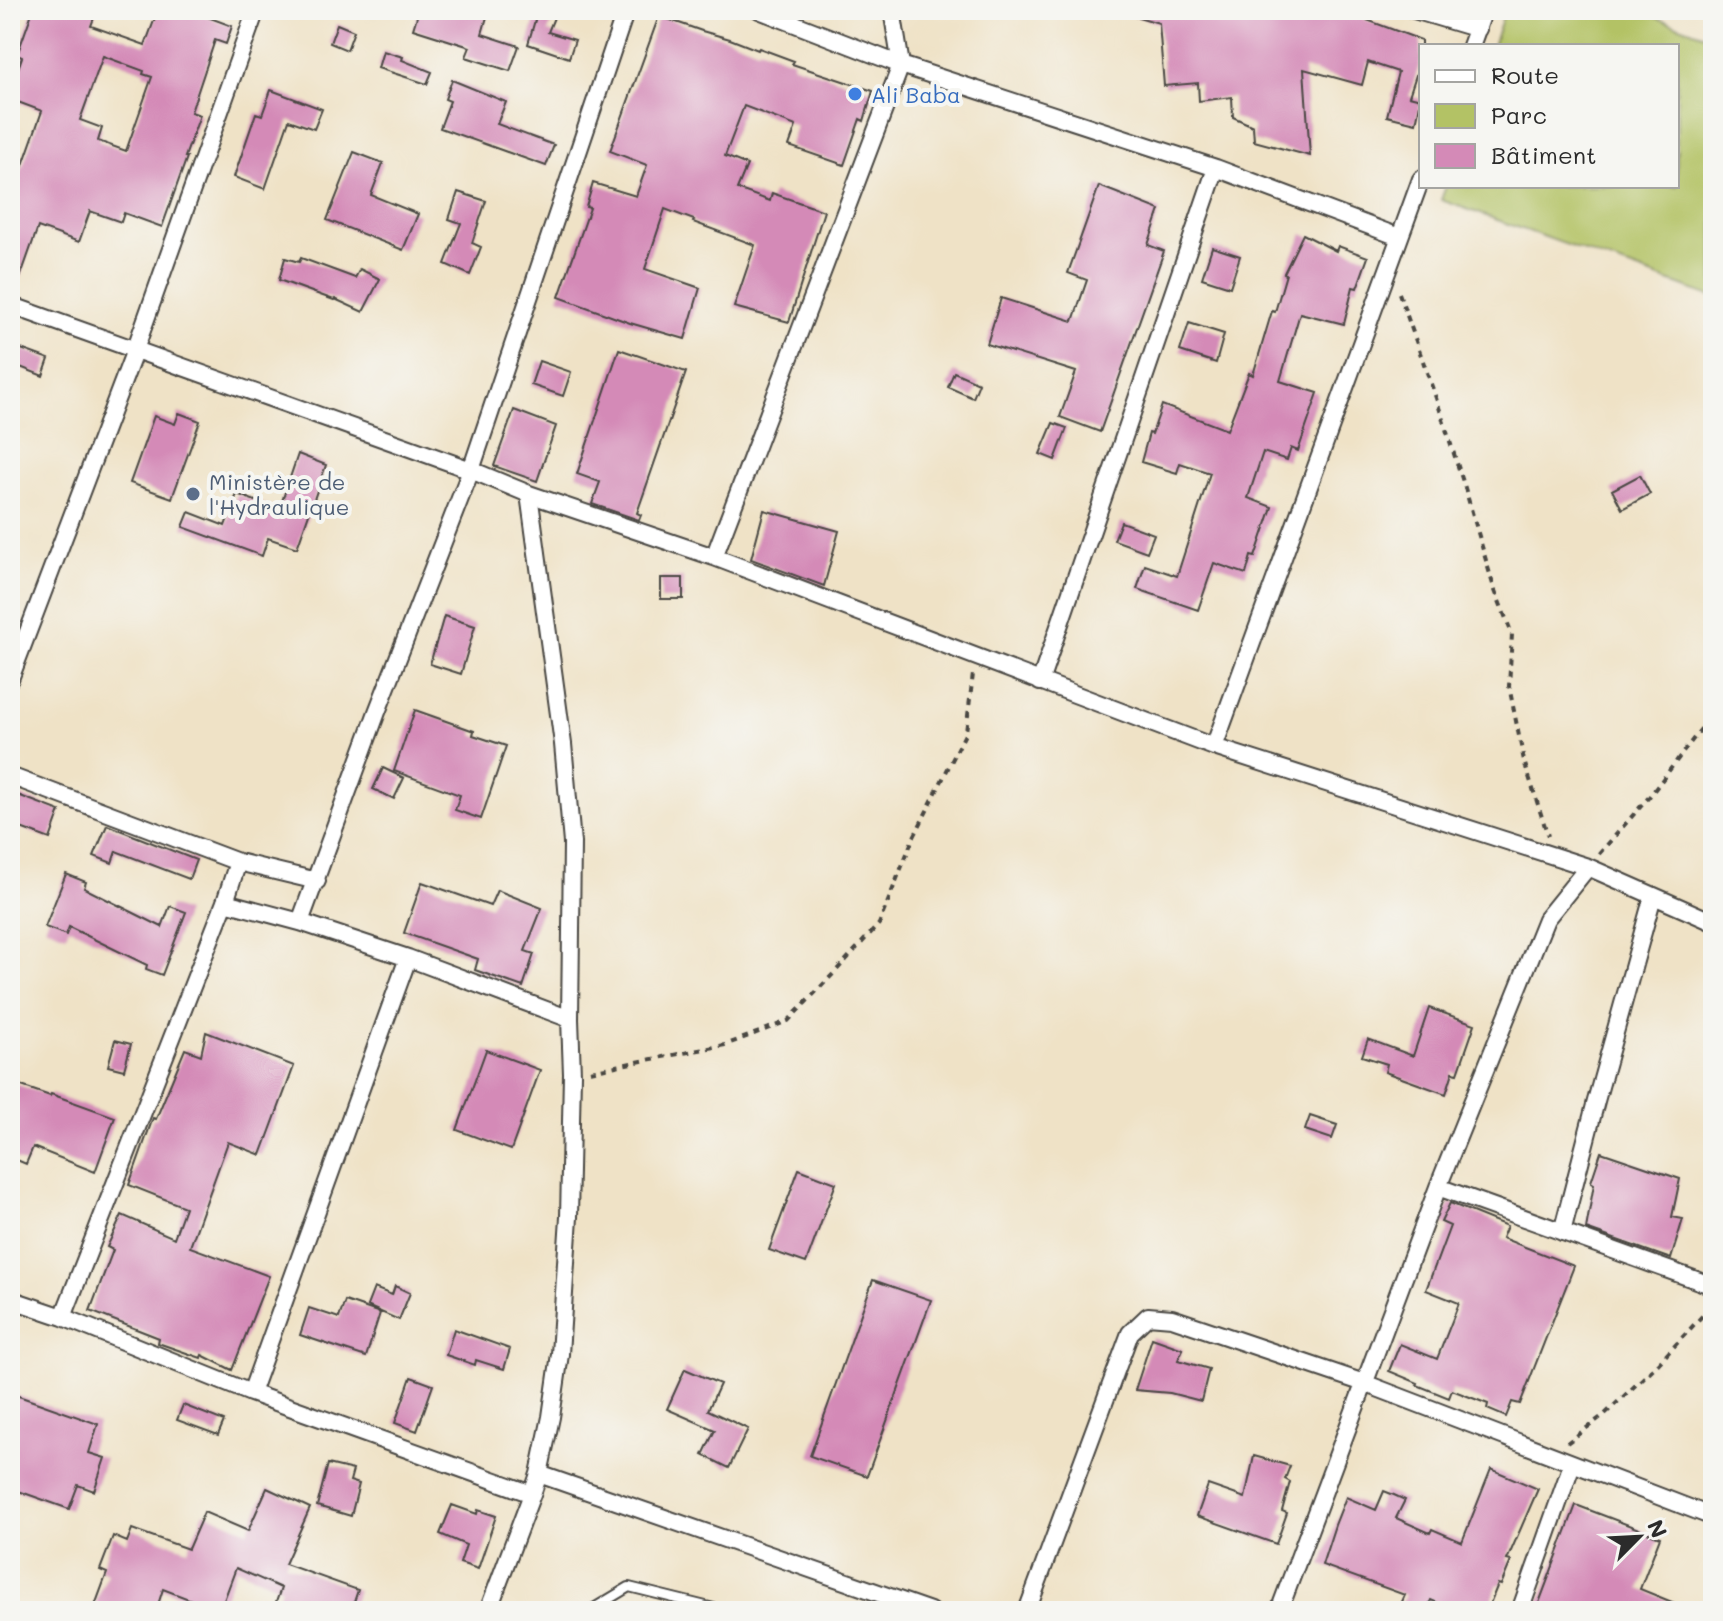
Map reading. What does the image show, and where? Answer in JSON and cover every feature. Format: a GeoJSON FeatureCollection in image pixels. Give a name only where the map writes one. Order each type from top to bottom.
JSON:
{"type":"FeatureCollection","features":[{"type":"Feature","properties":{"kind":"street"},"geometry":{"type":"LineString","coordinates":[[10,679],[135,350],[256,10]]}},
{"type":"Feature","properties":{"kind":"street"},"geometry":{"type":"LineString","coordinates":[[300,922],[471,470],[626,10]]}},
{"type":"Feature","properties":{"kind":"street"},"geometry":{"type":"LineString","coordinates":[[759,10],[901,65],[1216,168],[1399,237]]}},
{"type":"Feature","properties":{"kind":"street"},"geometry":{"type":"LineString","coordinates":[[714,557],[901,65],[892,10]]}},
{"type":"Feature","properties":{"kind":"street"},"geometry":{"type":"LineString","coordinates":[[1414,10],[1478,29]]}},
{"type":"Feature","properties":{"kind":"street"},"geometry":{"type":"LineString","coordinates":[[1472,44],[1484,10]]}},
{"type":"Feature","properties":{"kind":"street"},"geometry":{"type":"LineString","coordinates":[[1040,682],[1216,168]]}},
{"type":"Feature","properties":{"kind":"street"},"geometry":{"type":"LineString","coordinates":[[1214,747],[1419,184]]}},
{"type":"Feature","properties":{"kind":"street"},"geometry":{"type":"LineString","coordinates":[[10,305],[471,470],[529,494],[714,557],[1214,747],[1588,867],[1713,922]]}},
{"type":"Feature","properties":{"kind":"street"},"geometry":{"type":"LineString","coordinates":[[488,1611],[539,1474],[560,1354],[569,1217],[572,843],[563,744],[529,494]]}},
{"type":"Feature","properties":{"kind":"street"},"geometry":{"type":"LineString","coordinates":[[10,776],[238,862],[317,881]]}},
{"type":"Feature","properties":{"kind":"street"},"geometry":{"type":"LineString","coordinates":[[63,1317],[238,862]]}},
{"type":"Feature","properties":{"kind":"street"},"geometry":{"type":"LineString","coordinates":[[1279,1611],[1438,1187],[1546,919],[1588,867]]}},
{"type":"Feature","properties":{"kind":"street"},"geometry":{"type":"LineString","coordinates":[[1562,1232],[1653,896]]}},
{"type":"Feature","properties":{"kind":"street"},"geometry":{"type":"LineString","coordinates":[[225,902],[300,922],[408,958],[570,1019]]}},
{"type":"Feature","properties":{"kind":"street"},"geometry":{"type":"LineString","coordinates":[[251,1393],[408,958]]}},
{"type":"Feature","properties":{"kind":"street"},"geometry":{"type":"LineString","coordinates":[[1438,1187],[1713,1286]]}},
{"type":"Feature","properties":{"kind":"street"},"geometry":{"type":"LineString","coordinates":[[10,1299],[63,1317],[251,1393],[532,1494]]}},
{"type":"Feature","properties":{"kind":"street"},"geometry":{"type":"LineString","coordinates":[[1027,1611],[1130,1333],[1148,1316],[1172,1318],[1364,1383],[1713,1517]]}},
{"type":"Feature","properties":{"kind":"street"},"geometry":{"type":"LineString","coordinates":[[1520,1611],[1572,1464]]}},
{"type":"Feature","properties":{"kind":"street"},"geometry":{"type":"LineString","coordinates":[[539,1474],[930,1611]]}},
{"type":"Feature","properties":{"kind":"lane"},"geometry":{"type":"LineString","coordinates":[[589,1611],[629,1587],[726,1611]]}},
{"type":"Feature","properties":{"kind":"path"},"geometry":{"type":"LineString","coordinates":[[1399,294],[1436,398],[1494,588],[1512,634],[1509,686],[1524,761],[1554,856]]}},
{"type":"Feature","properties":{"kind":"path"},"geometry":{"type":"LineString","coordinates":[[572,1074],[725,1045],[788,1021],[826,982],[879,924],[912,841],[966,732],[975,657]]}},
{"type":"Feature","properties":{"kind":"path"},"geometry":{"type":"LineString","coordinates":[[1588,867],[1649,797],[1713,713]]}},
{"type":"Feature","properties":{"kind":"path"},"geometry":{"type":"LineString","coordinates":[[1551,1455],[1605,1414],[1658,1364],[1713,1304]]}},
{"type":"Feature","properties":{"kind":"green space"},"geometry":{"type":"Polygon","coordinates":[[[1505,10],[1636,10],[1713,38],[1713,297],[1441,200],[1445,188],[1679,188],[1679,44],[1494,44],[1505,10]]]}},
{"type":"Feature","properties":{"kind":"building"},"geometry":{"type":"Polygon","coordinates":[[[33,10],[97,10],[91,26],[145,45],[158,10],[189,10],[232,26],[226,44],[215,40],[191,112],[200,115],[162,227],[124,213],[121,222],[90,211],[79,242],[38,227],[14,295],[10,294],[10,180],[17,182],[42,111],[10,99],[22,57],[17,55],[33,10]],[[103,56],[80,120],[102,128],[98,141],[126,151],[152,77],[143,74],[144,71],[103,56]]]}},
{"type":"Feature","properties":{"kind":"building"},"geometry":{"type":"Polygon","coordinates":[[[419,10],[489,10],[482,34],[519,46],[510,71],[466,57],[470,47],[413,29],[419,10]]]}},
{"type":"Feature","properties":{"kind":"building"},"geometry":{"type":"Polygon","coordinates":[[[538,10],[557,10],[548,32],[575,40],[569,58],[528,44],[538,10]]]}},
{"type":"Feature","properties":{"kind":"building"},"geometry":{"type":"Polygon","coordinates":[[[1128,10],[1367,10],[1364,19],[1421,40],[1419,66],[1409,96],[1419,98],[1416,123],[1387,116],[1398,72],[1368,62],[1362,85],[1304,69],[1310,156],[1254,141],[1253,126],[1233,117],[1232,97],[1199,101],[1198,83],[1164,86],[1159,23],[1128,14],[1128,10]]]}},
{"type":"Feature","properties":{"kind":"building"},"geometry":{"type":"Polygon","coordinates":[[[659,16],[759,48],[794,61],[792,64],[873,91],[864,121],[860,119],[844,165],[789,146],[796,126],[744,106],[725,156],[747,165],[737,189],[770,201],[772,193],[824,211],[789,322],[734,307],[755,245],[665,209],[645,269],[700,288],[685,339],[559,297],[590,208],[586,207],[593,183],[636,196],[647,165],[610,151],[659,16]]]}},
{"type":"Feature","properties":{"kind":"building"},"geometry":{"type":"Polygon","coordinates":[[[337,24],[354,31],[347,50],[330,43],[337,24]]]}},
{"type":"Feature","properties":{"kind":"building"},"geometry":{"type":"Polygon","coordinates":[[[383,51],[432,72],[427,84],[378,68],[383,51]]]}},
{"type":"Feature","properties":{"kind":"building"},"geometry":{"type":"Polygon","coordinates":[[[452,80],[506,102],[497,124],[554,145],[546,166],[440,128],[450,101],[445,99],[452,80]]]}},
{"type":"Feature","properties":{"kind":"building"},"geometry":{"type":"Polygon","coordinates":[[[271,90],[322,109],[314,129],[289,120],[265,189],[234,177],[256,113],[262,115],[271,90]]]}},
{"type":"Feature","properties":{"kind":"building"},"geometry":{"type":"Polygon","coordinates":[[[354,152],[383,163],[371,195],[418,214],[403,250],[327,220],[354,152]]]}},
{"type":"Feature","properties":{"kind":"building"},"geometry":{"type":"Polygon","coordinates":[[[1099,186],[1160,210],[1148,245],[1164,251],[1100,432],[1060,417],[1076,372],[987,344],[1001,298],[1073,321],[1087,280],[1068,273],[1099,186]]]}},
{"type":"Feature","properties":{"kind":"building"},"geometry":{"type":"Polygon","coordinates":[[[458,192],[486,201],[472,243],[481,247],[470,275],[445,264],[461,223],[449,219],[458,192]]]}},
{"type":"Feature","properties":{"kind":"building"},"geometry":{"type":"Polygon","coordinates":[[[1303,234],[1336,251],[1338,246],[1368,257],[1357,288],[1353,287],[1344,324],[1300,313],[1280,381],[1318,393],[1298,451],[1291,448],[1287,460],[1263,452],[1248,498],[1272,507],[1255,557],[1251,556],[1246,574],[1214,563],[1198,610],[1137,589],[1145,565],[1177,576],[1210,473],[1180,463],[1177,473],[1141,462],[1149,433],[1152,434],[1162,405],[1227,430],[1249,373],[1253,375],[1272,311],[1275,312],[1284,273],[1303,234]]]}},
{"type":"Feature","properties":{"kind":"building"},"geometry":{"type":"Polygon","coordinates":[[[1212,247],[1240,256],[1230,287],[1202,278],[1212,247]]]}},
{"type":"Feature","properties":{"kind":"building"},"geometry":{"type":"Polygon","coordinates":[[[285,258],[299,262],[301,258],[355,278],[360,269],[380,279],[363,312],[279,280],[285,258]]]}},
{"type":"Feature","properties":{"kind":"building"},"geometry":{"type":"Polygon","coordinates":[[[1189,323],[1224,334],[1216,363],[1180,351],[1189,323]]]}},
{"type":"Feature","properties":{"kind":"building"},"geometry":{"type":"Polygon","coordinates":[[[10,345],[49,359],[43,376],[10,363],[10,345]]]}},
{"type":"Feature","properties":{"kind":"building"},"geometry":{"type":"Polygon","coordinates":[[[619,349],[686,372],[637,513],[641,515],[639,520],[592,504],[600,482],[577,474],[619,349]]]}},
{"type":"Feature","properties":{"kind":"building"},"geometry":{"type":"Polygon","coordinates":[[[539,361],[571,372],[563,396],[531,385],[539,361]]]}},
{"type":"Feature","properties":{"kind":"building"},"geometry":{"type":"Polygon","coordinates":[[[954,372],[979,383],[973,398],[948,387],[954,372]]]}},
{"type":"Feature","properties":{"kind":"building"},"geometry":{"type":"Polygon","coordinates":[[[514,410],[556,426],[537,481],[494,466],[514,410]]]}},
{"type":"Feature","properties":{"kind":"building"},"geometry":{"type":"Polygon","coordinates":[[[179,413],[200,421],[172,498],[130,483],[154,416],[175,424],[179,413]]]}},
{"type":"Feature","properties":{"kind":"building"},"geometry":{"type":"Polygon","coordinates":[[[1053,423],[1067,428],[1055,460],[1040,454],[1053,423]]]}},
{"type":"Feature","properties":{"kind":"building"},"geometry":{"type":"Polygon","coordinates":[[[298,454],[326,465],[297,548],[268,538],[262,556],[183,527],[189,512],[225,526],[237,494],[279,510],[298,454]]]}},
{"type":"Feature","properties":{"kind":"building"},"geometry":{"type":"Polygon","coordinates":[[[1640,475],[1650,494],[1622,509],[1612,490],[1640,475]]]}},
{"type":"Feature","properties":{"kind":"building"},"geometry":{"type":"Polygon","coordinates":[[[764,510],[839,531],[824,586],[751,559],[764,510]]]}},
{"type":"Feature","properties":{"kind":"building"},"geometry":{"type":"Polygon","coordinates":[[[1121,522],[1154,534],[1147,552],[1114,540],[1121,522]]]}},
{"type":"Feature","properties":{"kind":"building"},"geometry":{"type":"Polygon","coordinates":[[[661,578],[683,578],[683,599],[661,599],[661,578]]]}},
{"type":"Feature","properties":{"kind":"building"},"geometry":{"type":"Polygon","coordinates":[[[444,616],[475,626],[461,674],[430,664],[444,616]]]}},
{"type":"Feature","properties":{"kind":"building"},"geometry":{"type":"Polygon","coordinates":[[[415,710],[506,746],[481,819],[455,810],[460,795],[394,771],[415,710]]]}},
{"type":"Feature","properties":{"kind":"building"},"geometry":{"type":"Polygon","coordinates":[[[383,768],[404,778],[394,799],[373,789],[383,768]]]}},
{"type":"Feature","properties":{"kind":"building"},"geometry":{"type":"Polygon","coordinates":[[[10,792],[60,811],[50,839],[10,824],[10,792]]]}},
{"type":"Feature","properties":{"kind":"building"},"geometry":{"type":"Polygon","coordinates":[[[107,825],[196,860],[189,879],[116,851],[112,863],[94,856],[107,825]]]}},
{"type":"Feature","properties":{"kind":"building"},"geometry":{"type":"Polygon","coordinates":[[[66,874],[86,882],[84,888],[162,927],[170,906],[186,912],[162,975],[69,927],[66,935],[45,927],[66,874]]]}},
{"type":"Feature","properties":{"kind":"building"},"geometry":{"type":"Polygon","coordinates":[[[422,882],[490,906],[497,890],[542,908],[525,951],[534,954],[523,987],[475,970],[478,959],[404,933],[422,882]]]}},
{"type":"Feature","properties":{"kind":"building"},"geometry":{"type":"Polygon","coordinates":[[[1429,1008],[1475,1024],[1458,1073],[1453,1072],[1446,1094],[1385,1072],[1387,1064],[1362,1056],[1368,1039],[1413,1056],[1429,1008]]]}},
{"type":"Feature","properties":{"kind":"building"},"geometry":{"type":"Polygon","coordinates":[[[206,1032],[294,1066],[261,1155],[228,1142],[190,1247],[269,1276],[232,1370],[202,1355],[201,1358],[158,1343],[159,1338],[90,1311],[113,1250],[107,1247],[122,1215],[174,1238],[185,1207],[129,1185],[153,1118],[156,1119],[185,1049],[201,1055],[206,1032]]]}},
{"type":"Feature","properties":{"kind":"building"},"geometry":{"type":"Polygon","coordinates":[[[115,1040],[131,1044],[124,1070],[108,1066],[115,1040]]]}},
{"type":"Feature","properties":{"kind":"building"},"geometry":{"type":"Polygon","coordinates":[[[486,1050],[540,1070],[511,1150],[457,1130],[486,1050]]]}},
{"type":"Feature","properties":{"kind":"building"},"geometry":{"type":"Polygon","coordinates":[[[10,1082],[115,1117],[95,1172],[33,1147],[26,1164],[10,1157],[10,1082]]]}},
{"type":"Feature","properties":{"kind":"building"},"geometry":{"type":"Polygon","coordinates":[[[1310,1116],[1337,1125],[1332,1139],[1305,1130],[1310,1116]]]}},
{"type":"Feature","properties":{"kind":"building"},"geometry":{"type":"Polygon","coordinates":[[[1601,1152],[1680,1179],[1672,1217],[1683,1219],[1671,1259],[1586,1229],[1594,1184],[1591,1182],[1601,1152]]]}},
{"type":"Feature","properties":{"kind":"building"},"geometry":{"type":"Polygon","coordinates":[[[799,1169],[836,1183],[806,1263],[769,1250],[799,1169]]]}},
{"type":"Feature","properties":{"kind":"building"},"geometry":{"type":"Polygon","coordinates":[[[1450,1203],[1507,1226],[1502,1238],[1574,1266],[1520,1404],[1512,1402],[1506,1417],[1487,1409],[1488,1404],[1452,1390],[1449,1398],[1389,1371],[1400,1344],[1437,1359],[1459,1303],[1426,1290],[1450,1226],[1441,1222],[1450,1203]]]}},
{"type":"Feature","properties":{"kind":"building"},"geometry":{"type":"Polygon","coordinates":[[[873,1280],[931,1300],[867,1476],[810,1456],[873,1280]]]}},
{"type":"Feature","properties":{"kind":"building"},"geometry":{"type":"Polygon","coordinates":[[[395,1286],[410,1293],[399,1320],[367,1306],[374,1288],[392,1295],[395,1286]]]}},
{"type":"Feature","properties":{"kind":"building"},"geometry":{"type":"Polygon","coordinates":[[[345,1301],[380,1313],[366,1357],[300,1335],[309,1308],[339,1318],[345,1301]]]}},
{"type":"Feature","properties":{"kind":"building"},"geometry":{"type":"Polygon","coordinates":[[[454,1329],[510,1349],[504,1369],[476,1360],[475,1365],[446,1355],[454,1329]]]}},
{"type":"Feature","properties":{"kind":"building"},"geometry":{"type":"Polygon","coordinates":[[[1152,1338],[1183,1349],[1178,1360],[1209,1369],[1201,1401],[1170,1393],[1135,1390],[1152,1338]]]}},
{"type":"Feature","properties":{"kind":"building"},"geometry":{"type":"Polygon","coordinates":[[[685,1369],[720,1384],[708,1410],[748,1429],[729,1468],[703,1455],[715,1430],[667,1409],[685,1369]]]}},
{"type":"Feature","properties":{"kind":"building"},"geometry":{"type":"Polygon","coordinates":[[[411,1377],[433,1385],[417,1431],[395,1423],[411,1377]]]}},
{"type":"Feature","properties":{"kind":"building"},"geometry":{"type":"Polygon","coordinates":[[[10,1393],[98,1424],[89,1453],[105,1458],[94,1491],[78,1485],[69,1509],[10,1488],[10,1393]]]}},
{"type":"Feature","properties":{"kind":"building"},"geometry":{"type":"Polygon","coordinates":[[[183,1405],[224,1421],[218,1435],[177,1420],[183,1405]]]}},
{"type":"Feature","properties":{"kind":"building"},"geometry":{"type":"Polygon","coordinates":[[[1254,1456],[1290,1466],[1285,1479],[1290,1482],[1282,1511],[1287,1513],[1276,1544],[1197,1516],[1208,1485],[1245,1498],[1254,1456]]]}},
{"type":"Feature","properties":{"kind":"building"},"geometry":{"type":"Polygon","coordinates":[[[328,1464],[353,1470],[350,1481],[359,1484],[351,1516],[317,1506],[328,1464]]]}},
{"type":"Feature","properties":{"kind":"building"},"geometry":{"type":"Polygon","coordinates":[[[1491,1469],[1538,1489],[1507,1560],[1511,1561],[1501,1585],[1498,1584],[1487,1611],[1457,1611],[1431,1600],[1426,1611],[1417,1611],[1401,1604],[1405,1595],[1322,1565],[1346,1497],[1376,1510],[1384,1491],[1405,1500],[1396,1518],[1430,1533],[1432,1529],[1462,1542],[1491,1469]]]}},
{"type":"Feature","properties":{"kind":"building"},"geometry":{"type":"Polygon","coordinates":[[[267,1488],[310,1508],[285,1564],[358,1590],[351,1611],[273,1611],[281,1588],[236,1568],[220,1611],[163,1589],[156,1611],[93,1611],[107,1573],[100,1570],[113,1536],[127,1542],[132,1529],[188,1549],[204,1512],[248,1531],[267,1488]]]}},
{"type":"Feature","properties":{"kind":"building"},"geometry":{"type":"Polygon","coordinates":[[[452,1505],[477,1514],[478,1510],[496,1516],[478,1569],[460,1563],[466,1545],[440,1534],[452,1505]]]}},
{"type":"Feature","properties":{"kind":"building"},"geometry":{"type":"Polygon","coordinates":[[[1576,1505],[1660,1537],[1640,1589],[1694,1611],[1536,1611],[1576,1505]]]}},
{"type":"Feature","properties":{"kind":"place","name":"Ali Baba"},"geometry":{"type":"Point","coordinates":[855,94]}},
{"type":"Feature","properties":{"kind":"place","name":"Ministère de l'Hydraulique"},"geometry":{"type":"Point","coordinates":[193,494]}}]}
